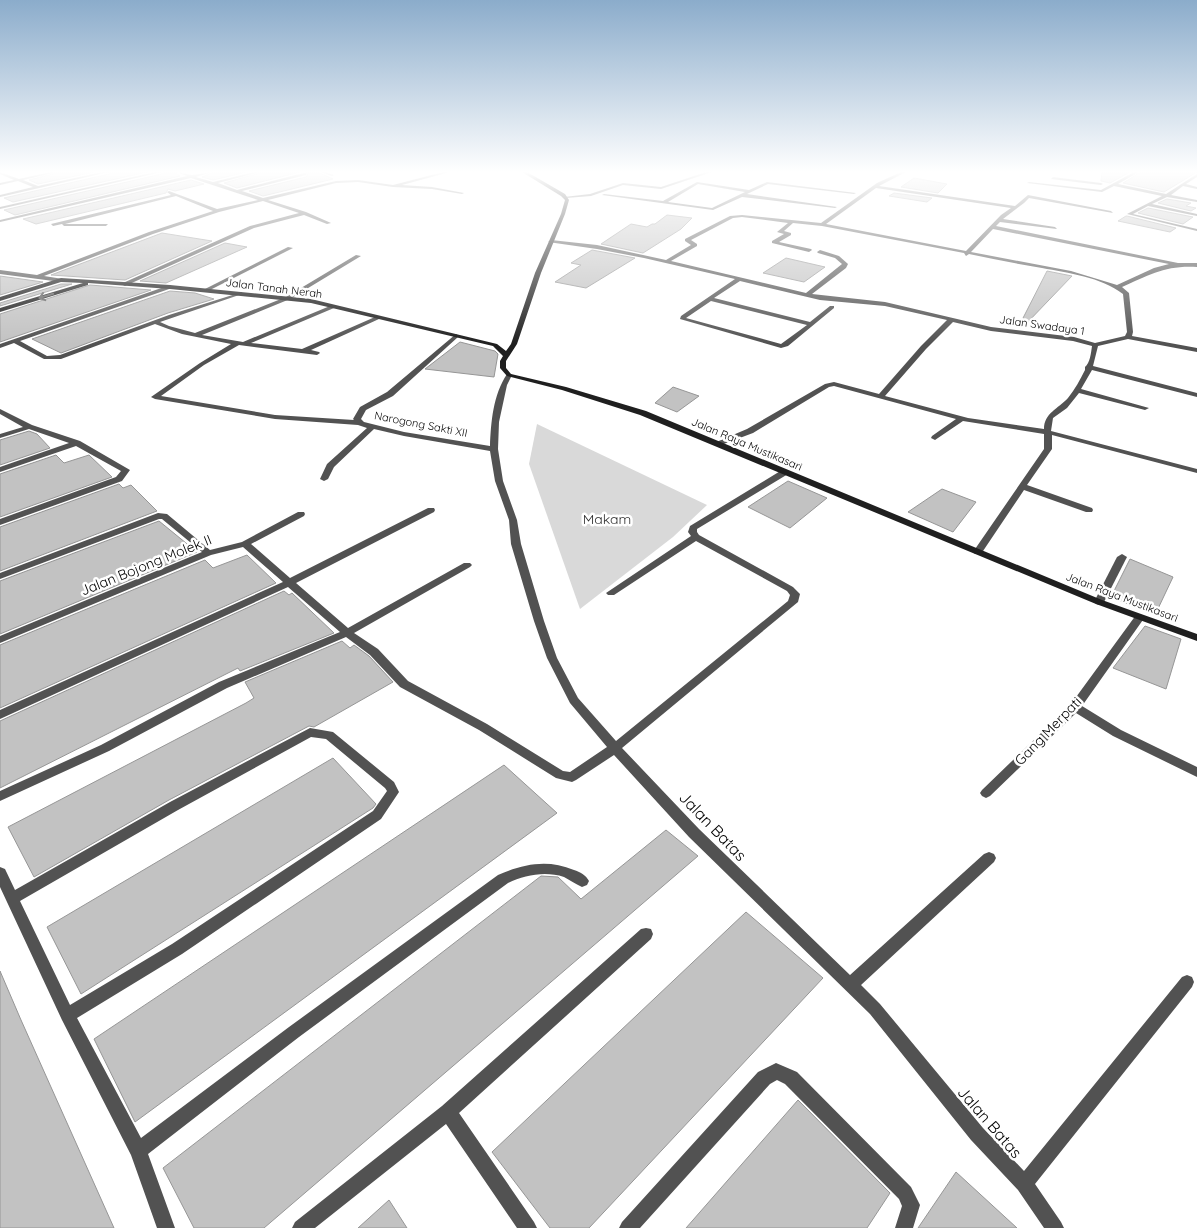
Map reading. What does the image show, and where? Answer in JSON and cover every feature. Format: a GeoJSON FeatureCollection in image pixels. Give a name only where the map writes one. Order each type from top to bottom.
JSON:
{"type":"FeatureCollection","features":[{"type":"Feature","properties":{"kind":"main road"},"geometry":{"type":"LineString","coordinates":[[508,375],[503,368],[502,361],[514,344],[538,273],[556,229]]}},
{"type":"Feature","properties":{"kind":"main road"},"geometry":{"type":"LineString","coordinates":[[0,299],[61,280]]}},
{"type":"Feature","properties":{"kind":"main road","name":"Jalan Tanah Nerah"},"geometry":{"type":"LineString","coordinates":[[61,280],[170,287],[288,298],[495,345],[506,355]]}},
{"type":"Feature","properties":{"kind":"main road"},"geometry":{"type":"LineString","coordinates":[[0,310],[92,282]]}},
{"type":"Feature","properties":{"kind":"main road","name":"Jalan Raya Mustikasari"},"geometry":{"type":"LineString","coordinates":[[508,375],[598,398],[643,413],[1099,602],[1197,638]]}},
{"type":"Feature","properties":{"kind":"street"},"geometry":{"type":"LineString","coordinates":[[37,277],[162,229]]}},
{"type":"Feature","properties":{"kind":"street"},"geometry":{"type":"LineString","coordinates":[[125,284],[247,229]]}},
{"type":"Feature","properties":{"kind":"street"},"geometry":{"type":"LineString","coordinates":[[666,261],[695,245],[687,240],[708,229]]}},
{"type":"Feature","properties":{"kind":"street"},"geometry":{"type":"LineString","coordinates":[[783,229],[780,232],[789,234],[774,242],[810,250]]}},
{"type":"Feature","properties":{"kind":"street"},"geometry":{"type":"LineString","coordinates":[[843,229],[1072,273],[1118,287],[1124,291],[1127,298],[1130,332],[1128,337]]}},
{"type":"Feature","properties":{"kind":"street"},"geometry":{"type":"LineString","coordinates":[[966,254],[992,229]]}},
{"type":"Feature","properties":{"kind":"street"},"geometry":{"type":"LineString","coordinates":[[1000,229],[1176,264],[1197,266]]}},
{"type":"Feature","properties":{"kind":"street","name":"Jalan Swadaya 1"},"geometry":{"type":"LineString","coordinates":[[551,242],[597,247],[666,261],[807,295],[885,304],[991,328],[1074,339],[1095,345],[1088,367],[1077,390],[1063,407],[1050,417],[1046,425],[1050,439],[1048,448],[1024,487],[978,552]]}},
{"type":"Feature","properties":{"kind":"street"},"geometry":{"type":"LineString","coordinates":[[206,290],[290,248]]}},
{"type":"Feature","properties":{"kind":"street"},"geometry":{"type":"LineString","coordinates":[[807,295],[844,267],[844,264],[837,257],[820,252]]}},
{"type":"Feature","properties":{"kind":"street"},"geometry":{"type":"LineString","coordinates":[[196,335],[288,298],[358,256]]}},
{"type":"Feature","properties":{"kind":"street"},"geometry":{"type":"LineString","coordinates":[[1118,287],[1163,266],[1176,264]]}},
{"type":"Feature","properties":{"kind":"street"},"geometry":{"type":"LineString","coordinates":[[0,272],[61,280]]}},
{"type":"Feature","properties":{"kind":"street"},"geometry":{"type":"LineString","coordinates":[[742,279],[683,317],[683,319],[781,346],[786,345],[832,307]]}},
{"type":"Feature","properties":{"kind":"street"},"geometry":{"type":"LineString","coordinates":[[0,346],[170,287]]}},
{"type":"Feature","properties":{"kind":"street"},"geometry":{"type":"LineString","coordinates":[[15,341],[33,352],[51,359],[61,357],[240,293]]}},
{"type":"Feature","properties":{"kind":"street"},"geometry":{"type":"LineString","coordinates":[[710,299],[812,324]]}},
{"type":"Feature","properties":{"kind":"street"},"geometry":{"type":"LineString","coordinates":[[332,307],[242,343],[202,364],[156,397],[275,417],[360,423]]}},
{"type":"Feature","properties":{"kind":"street"},"geometry":{"type":"LineString","coordinates":[[303,352],[377,318]]}},
{"type":"Feature","properties":{"kind":"street"},"geometry":{"type":"LineString","coordinates":[[880,397],[914,360],[927,342],[951,320]]}},
{"type":"Feature","properties":{"kind":"street"},"geometry":{"type":"LineString","coordinates":[[155,322],[169,329],[196,335],[303,352],[317,352]]}},
{"type":"Feature","properties":{"kind":"street","name":"Narogong Sakti XII"},"geometry":{"type":"LineString","coordinates":[[456,336],[390,394],[363,409],[357,419],[360,423],[372,427],[494,449]]}},
{"type":"Feature","properties":{"kind":"street"},"geometry":{"type":"LineString","coordinates":[[1095,345],[1128,337],[1197,350]]}},
{"type":"Feature","properties":{"kind":"street"},"geometry":{"type":"LineString","coordinates":[[1088,367],[1197,395]]}},
{"type":"Feature","properties":{"kind":"street","name":"Jalan Batas"},"geometry":{"type":"LineString","coordinates":[[508,375],[503,385],[498,410],[494,449],[499,481],[512,520],[516,544],[539,622],[552,658],[574,700],[615,748],[694,833],[875,1009],[977,1134],[1024,1184],[1056,1228]]}},
{"type":"Feature","properties":{"kind":"street"},"geometry":{"type":"LineString","coordinates":[[718,444],[750,430],[827,385],[841,385],[962,418],[987,424],[1048,432],[1197,471]]}},
{"type":"Feature","properties":{"kind":"street"},"geometry":{"type":"LineString","coordinates":[[1077,390],[1145,408]]}},
{"type":"Feature","properties":{"kind":"street"},"geometry":{"type":"LineString","coordinates":[[0,411],[29,427],[77,444],[126,470],[119,479],[0,522]]}},
{"type":"Feature","properties":{"kind":"street"},"geometry":{"type":"LineString","coordinates":[[936,438],[962,418]]}},
{"type":"Feature","properties":{"kind":"street"},"geometry":{"type":"LineString","coordinates":[[0,436],[29,427]]}},
{"type":"Feature","properties":{"kind":"street"},"geometry":{"type":"LineString","coordinates":[[324,479],[330,466],[372,427]]}},
{"type":"Feature","properties":{"kind":"street"},"geometry":{"type":"LineString","coordinates":[[0,470],[77,444]]}},
{"type":"Feature","properties":{"kind":"street"},"geometry":{"type":"LineString","coordinates":[[245,544],[347,633],[374,652],[404,684],[483,726],[560,775],[572,777],[615,748],[793,602],[794,594],[790,589],[696,537],[692,532],[693,528],[785,472]]}},
{"type":"Feature","properties":{"kind":"street"},"geometry":{"type":"LineString","coordinates":[[1024,487],[1089,510]]}},
{"type":"Feature","properties":{"kind":"street"},"geometry":{"type":"LineString","coordinates":[[0,715],[288,583],[431,510]]}},
{"type":"Feature","properties":{"kind":"street","name":"Jalan Bojong Molek II"},"geometry":{"type":"LineString","coordinates":[[0,640],[208,553],[245,544],[301,514]]}},
{"type":"Feature","properties":{"kind":"street"},"geometry":{"type":"LineString","coordinates":[[0,576],[158,516],[164,516],[208,553]]}},
{"type":"Feature","properties":{"kind":"street"},"geometry":{"type":"LineString","coordinates":[[611,593],[696,537]]}},
{"type":"Feature","properties":{"kind":"street"},"geometry":{"type":"LineString","coordinates":[[1099,602],[1122,557]]}},
{"type":"Feature","properties":{"kind":"street"},"geometry":{"type":"LineString","coordinates":[[0,796],[105,748],[223,685],[347,633],[468,565]]}},
{"type":"Feature","properties":{"kind":"street","name":"Gang Merpati"},"geometry":{"type":"LineString","coordinates":[[986,793],[1074,707],[1140,617]]}},
{"type":"Feature","properties":{"kind":"street"},"geometry":{"type":"LineString","coordinates":[[1074,707],[1117,733],[1197,772]]}},
{"type":"Feature","properties":{"kind":"street"},"geometry":{"type":"LineString","coordinates":[[13,898],[165,811],[310,732],[329,735],[390,785],[393,792],[377,815],[177,949],[68,1015]]}},
{"type":"Feature","properties":{"kind":"street"},"geometry":{"type":"LineString","coordinates":[[850,985],[989,858]]}},
{"type":"Feature","properties":{"kind":"street"},"geometry":{"type":"LineString","coordinates":[[138,1151],[294,1032],[503,879],[517,872],[553,868],[570,872],[582,881]]}},
{"type":"Feature","properties":{"kind":"street"},"geometry":{"type":"LineString","coordinates":[[0,873],[68,1015],[138,1151],[166,1228]]}},
{"type":"Feature","properties":{"kind":"street"},"geometry":{"type":"LineString","coordinates":[[301,1228],[448,1112],[646,934]]}},
{"type":"Feature","properties":{"kind":"street"},"geometry":{"type":"LineString","coordinates":[[1024,1184],[1187,982]]}},
{"type":"Feature","properties":{"kind":"street"},"geometry":{"type":"LineString","coordinates":[[628,1228],[764,1078],[776,1071],[791,1078],[905,1193],[910,1205],[904,1228]]}},
{"type":"Feature","properties":{"kind":"street"},"geometry":{"type":"LineString","coordinates":[[448,1112],[528,1228]]}},
{"type":"Feature","properties":{"kind":"green space","name":"Makam"},"geometry":{"type":"Polygon","coordinates":[[[537,424],[707,505],[673,537],[580,609],[529,464],[537,424]]]}},
{"type":"Feature","properties":{"kind":"building"},"geometry":{"type":"Polygon","coordinates":[[[623,229],[681,229],[643,253],[601,244],[623,229]]]}},
{"type":"Feature","properties":{"kind":"building"},"geometry":{"type":"Polygon","coordinates":[[[1157,229],[1174,229],[1170,232],[1157,229]]]}},
{"type":"Feature","properties":{"kind":"building"},"geometry":{"type":"Polygon","coordinates":[[[162,233],[212,241],[125,280],[51,275],[162,233]]]}},
{"type":"Feature","properties":{"kind":"building"},"geometry":{"type":"Polygon","coordinates":[[[225,243],[247,247],[166,283],[140,281],[225,243]]]}},
{"type":"Feature","properties":{"kind":"building"},"geometry":{"type":"Polygon","coordinates":[[[592,250],[635,258],[586,288],[555,282],[581,265],[571,263],[592,250]]]}},
{"type":"Feature","properties":{"kind":"building"},"geometry":{"type":"Polygon","coordinates":[[[786,258],[825,267],[804,282],[763,273],[786,258]]]}},
{"type":"Feature","properties":{"kind":"building"},"geometry":{"type":"Polygon","coordinates":[[[1047,271],[1072,276],[1025,325],[1021,322],[1047,271]]]}},
{"type":"Feature","properties":{"kind":"building"},"geometry":{"type":"Polygon","coordinates":[[[0,276],[43,282],[0,295],[0,276]]]}},
{"type":"Feature","properties":{"kind":"building"},"geometry":{"type":"Polygon","coordinates":[[[61,284],[72,284],[0,306],[0,303],[61,284]]]}},
{"type":"Feature","properties":{"kind":"building"},"geometry":{"type":"Polygon","coordinates":[[[90,285],[151,290],[0,342],[0,314],[90,285]]]}},
{"type":"Feature","properties":{"kind":"building"},"geometry":{"type":"Polygon","coordinates":[[[170,291],[195,293],[214,299],[168,313],[61,353],[32,339],[170,291]]]}},
{"type":"Feature","properties":{"kind":"building"},"geometry":{"type":"Polygon","coordinates":[[[460,342],[495,351],[498,354],[494,377],[425,369],[460,342]]]}},
{"type":"Feature","properties":{"kind":"building"},"geometry":{"type":"Polygon","coordinates":[[[673,387],[699,396],[677,412],[655,403],[673,387]]]}},
{"type":"Feature","properties":{"kind":"building"},"geometry":{"type":"Polygon","coordinates":[[[29,431],[37,434],[50,448],[0,465],[0,440],[29,431]]]}},
{"type":"Feature","properties":{"kind":"building"},"geometry":{"type":"Polygon","coordinates":[[[56,455],[64,463],[89,455],[112,477],[0,517],[0,474],[56,455]]]}},
{"type":"Feature","properties":{"kind":"building"},"geometry":{"type":"Polygon","coordinates":[[[788,481],[827,498],[790,528],[748,507],[788,481]]]}},
{"type":"Feature","properties":{"kind":"building"},"geometry":{"type":"Polygon","coordinates":[[[119,484],[123,488],[131,485],[157,511],[0,571],[0,527],[119,484]]]}},
{"type":"Feature","properties":{"kind":"building"},"geometry":{"type":"Polygon","coordinates":[[[942,489],[976,502],[953,532],[908,512],[942,489]]]}},
{"type":"Feature","properties":{"kind":"building"},"geometry":{"type":"Polygon","coordinates":[[[159,521],[197,552],[0,634],[0,581],[159,521]]]}},
{"type":"Feature","properties":{"kind":"building"},"geometry":{"type":"Polygon","coordinates":[[[247,555],[276,583],[0,708],[0,645],[205,560],[213,568],[247,555]]]}},
{"type":"Feature","properties":{"kind":"building"},"geometry":{"type":"Polygon","coordinates":[[[1130,559],[1173,577],[1155,615],[1111,597],[1130,559]]]}},
{"type":"Feature","properties":{"kind":"building"},"geometry":{"type":"Polygon","coordinates":[[[284,591],[289,595],[292,593],[334,633],[240,671],[238,668],[0,788],[0,721],[284,591]]]}},
{"type":"Feature","properties":{"kind":"building"},"geometry":{"type":"Polygon","coordinates":[[[1145,626],[1181,639],[1166,689],[1113,668],[1145,626]]]}},
{"type":"Feature","properties":{"kind":"building"},"geometry":{"type":"Polygon","coordinates":[[[342,641],[350,648],[354,645],[369,656],[393,682],[314,727],[309,726],[169,800],[34,877],[8,827],[246,703],[254,698],[245,682],[342,641]]]}},
{"type":"Feature","properties":{"kind":"building"},"geometry":{"type":"Polygon","coordinates":[[[333,758],[376,804],[373,808],[81,994],[47,927],[333,758]]]}},
{"type":"Feature","properties":{"kind":"building"},"geometry":{"type":"Polygon","coordinates":[[[504,765],[557,813],[135,1122],[94,1039],[504,765]]]}},
{"type":"Feature","properties":{"kind":"building"},"geometry":{"type":"Polygon","coordinates":[[[666,830],[698,856],[264,1228],[194,1228],[163,1168],[541,876],[558,877],[581,899],[666,830]]]}},
{"type":"Feature","properties":{"kind":"building"},"geometry":{"type":"Polygon","coordinates":[[[746,912],[823,978],[589,1228],[550,1228],[492,1152],[746,912]]]}},
{"type":"Feature","properties":{"kind":"building"},"geometry":{"type":"Polygon","coordinates":[[[0,971],[21,1020],[114,1228],[0,1228],[0,971]]]}},
{"type":"Feature","properties":{"kind":"building"},"geometry":{"type":"Polygon","coordinates":[[[798,1100],[890,1193],[867,1228],[686,1228],[798,1100]]]}},
{"type":"Feature","properties":{"kind":"building"},"geometry":{"type":"Polygon","coordinates":[[[956,1172],[1017,1228],[918,1228],[956,1172]]]}},
{"type":"Feature","properties":{"kind":"building"},"geometry":{"type":"Polygon","coordinates":[[[389,1200],[407,1228],[358,1228],[389,1200]]]}}]}
